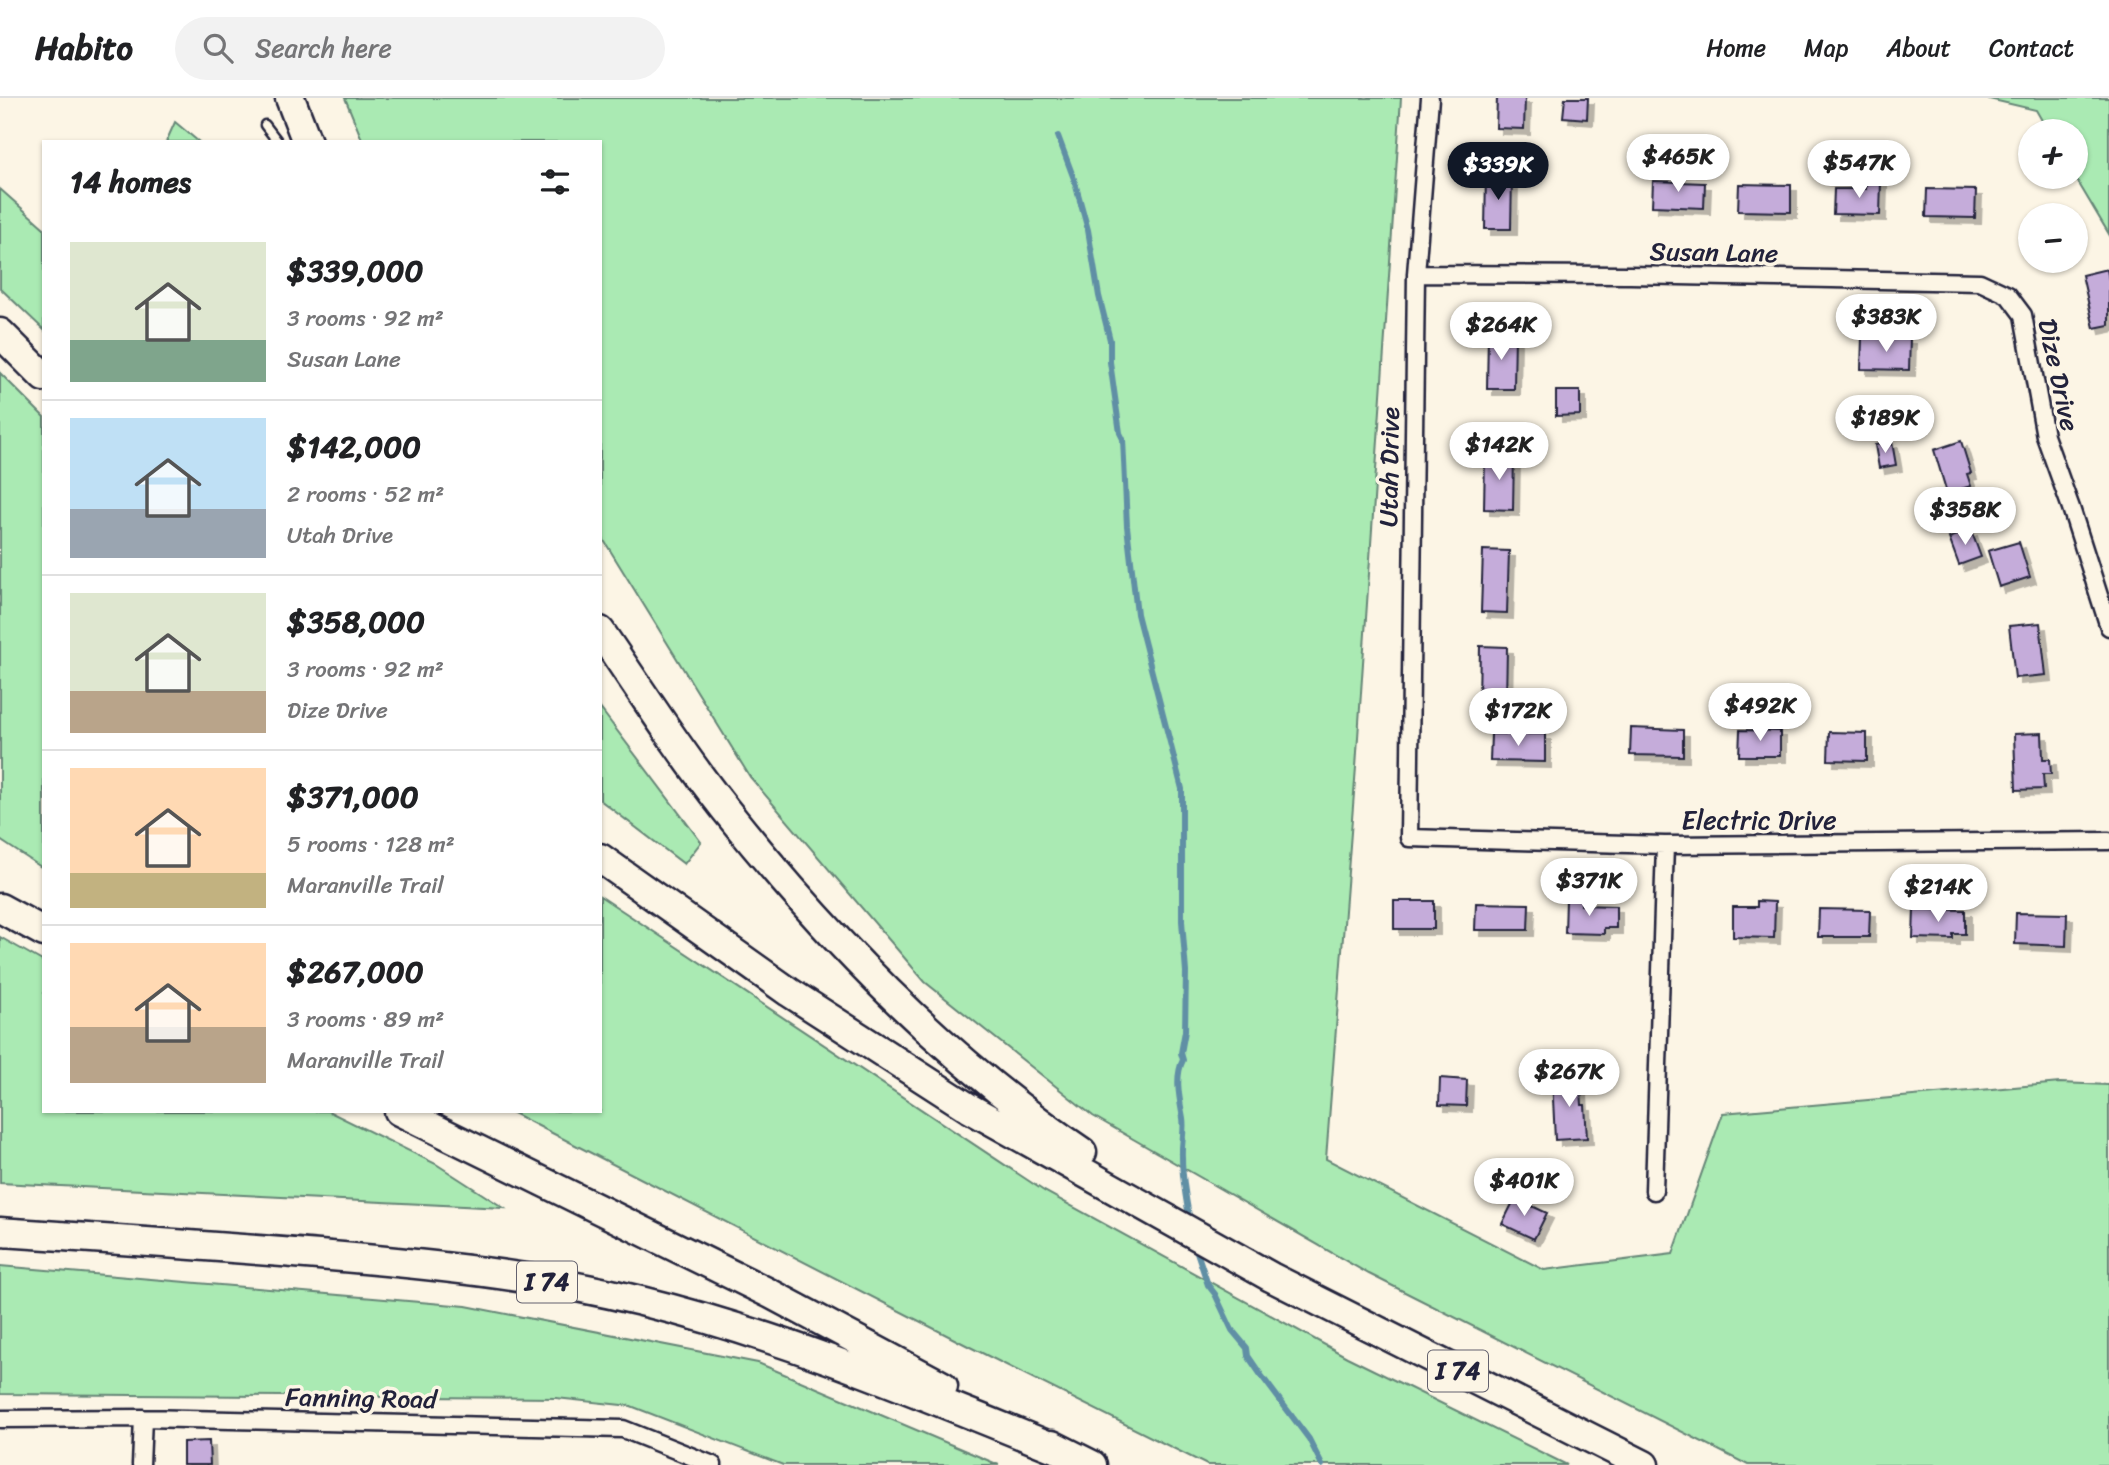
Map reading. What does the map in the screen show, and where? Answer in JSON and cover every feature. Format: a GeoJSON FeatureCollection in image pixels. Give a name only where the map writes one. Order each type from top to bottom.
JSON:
{"type":"FeatureCollection","features":[{"type":"Feature","properties":{"kind":"highway"},"geometry":{"type":"LineString","coordinates":[[290,98],[306,140]]}},
{"type":"Feature","properties":{"kind":"highway"},"geometry":{"type":"LineString","coordinates":[[0,333],[42,375]]}},
{"type":"Feature","properties":{"kind":"highway"},"geometry":{"type":"LineString","coordinates":[[602,634],[724,809],[789,886],[936,1037],[1005,1097],[1056,1135],[1271,1277]]}},
{"type":"Feature","properties":{"kind":"highway","name":"I 74"},"geometry":{"type":"LineString","coordinates":[[602,859],[789,992],[969,1108],[1271,1277],[1644,1465]]}},
{"type":"Feature","properties":{"kind":"highway"},"geometry":{"type":"LineString","coordinates":[[0,908],[42,931]]}},
{"type":"Feature","properties":{"kind":"highway"},"geometry":{"type":"LineString","coordinates":[[402,1113],[771,1294],[1067,1453]]}},
{"type":"Feature","properties":{"kind":"highway","name":"I 74"},"geometry":{"type":"LineString","coordinates":[[0,1232],[415,1263],[515,1276],[640,1300],[835,1360],[1092,1465]]}},
{"type":"Feature","properties":{"kind":"street","name":"Utah Drive"},"geometry":{"type":"LineString","coordinates":[[1409,838],[1416,274],[1430,98]]}},
{"type":"Feature","properties":{"kind":"street","name":"Susan Lane"},"geometry":{"type":"LineString","coordinates":[[1416,274],[1643,275],[1980,282],[2008,295]]}},
{"type":"Feature","properties":{"kind":"street","name":"Dize Drive"},"geometry":{"type":"LineString","coordinates":[[2008,295],[2023,315],[2045,436],[2109,627]]}},
{"type":"Feature","properties":{"kind":"street","name":"Electric Drive"},"geometry":{"type":"LineString","coordinates":[[1409,838],[1665,845],[2109,841]]}},
{"type":"Feature","properties":{"kind":"street"},"geometry":{"type":"LineString","coordinates":[[1654,1191],[1665,845]]}},
{"type":"Feature","properties":{"kind":"street"},"geometry":{"type":"LineString","coordinates":[[141,1465],[143,1418]]}},
{"type":"Feature","properties":{"kind":"street","name":"Fanning Road"},"geometry":{"type":"LineString","coordinates":[[0,1419],[143,1418],[623,1429],[713,1465]]}},
{"type":"Feature","properties":{"kind":"lane"},"geometry":{"type":"LineString","coordinates":[[265,125],[276,140]]}},
{"type":"Feature","properties":{"kind":"green space"},"geometry":{"type":"Polygon","coordinates":[[[345,98],[1401,98],[1356,767],[1326,1159],[1544,1270],[1673,1254],[1723,1113],[2060,1083],[2109,1085],[2109,1465],[1748,1465],[1369,1274],[1093,1116],[925,982],[750,777],[602,537],[602,140],[362,140],[345,98]]]}},
{"type":"Feature","properties":{"kind":"green space"},"geometry":{"type":"Polygon","coordinates":[[[1985,98],[2109,98],[2109,234],[2082,189],[2088,189],[2088,119],[2041,119],[2036,110],[1985,98]]]}},
{"type":"Feature","properties":{"kind":"green space"},"geometry":{"type":"Polygon","coordinates":[[[175,122],[197,140],[167,140],[175,122]]]}},
{"type":"Feature","properties":{"kind":"green space"},"geometry":{"type":"Polygon","coordinates":[[[0,189],[42,226],[42,328],[0,288],[0,189]]]}},
{"type":"Feature","properties":{"kind":"green space"},"geometry":{"type":"Polygon","coordinates":[[[0,373],[42,415],[42,868],[0,840],[0,373]]]}},
{"type":"Feature","properties":{"kind":"green space"},"geometry":{"type":"Polygon","coordinates":[[[602,711],[701,842],[684,864],[602,802],[602,711]]]}},
{"type":"Feature","properties":{"kind":"green space"},"geometry":{"type":"Polygon","coordinates":[[[602,897],[1044,1191],[1347,1357],[1567,1465],[1207,1465],[513,1113],[602,1113],[602,897]]]}},
{"type":"Feature","properties":{"kind":"green space"},"geometry":{"type":"Polygon","coordinates":[[[0,937],[42,961],[42,1113],[332,1113],[436,1164],[504,1208],[0,1183],[0,937]]]}},
{"type":"Feature","properties":{"kind":"green space"},"geometry":{"type":"Polygon","coordinates":[[[0,1266],[466,1306],[758,1363],[999,1465],[783,1465],[631,1406],[556,1398],[0,1394],[0,1266]]]}},
{"type":"Feature","properties":{"kind":"building"},"geometry":{"type":"Polygon","coordinates":[[[1497,98],[1525,98],[1524,129],[1496,128],[1497,98]]]}},
{"type":"Feature","properties":{"kind":"building"},"geometry":{"type":"Polygon","coordinates":[[[1565,98],[1588,98],[1587,119],[1563,117],[1565,98]]]}},
{"type":"Feature","properties":{"kind":"building"},"geometry":{"type":"Polygon","coordinates":[[[1486,175],[1512,176],[1511,229],[1485,229],[1486,175]]]}},
{"type":"Feature","properties":{"kind":"building"},"geometry":{"type":"Polygon","coordinates":[[[1653,181],[1705,183],[1704,208],[1652,206],[1653,181]]]}},
{"type":"Feature","properties":{"kind":"building"},"geometry":{"type":"Polygon","coordinates":[[[1866,181],[1881,181],[1880,215],[1833,214],[1834,189],[1866,189],[1866,181]]]}},
{"type":"Feature","properties":{"kind":"building"},"geometry":{"type":"Polygon","coordinates":[[[1739,184],[1791,185],[1791,212],[1738,211],[1739,184]]]}},
{"type":"Feature","properties":{"kind":"building"},"geometry":{"type":"Polygon","coordinates":[[[1927,189],[1976,190],[1975,218],[1926,217],[1927,189]]]}},
{"type":"Feature","properties":{"kind":"building"},"geometry":{"type":"Polygon","coordinates":[[[2107,269],[2109,325],[2094,328],[2082,275],[2107,269]]]}},
{"type":"Feature","properties":{"kind":"building"},"geometry":{"type":"Polygon","coordinates":[[[1488,334],[1515,334],[1514,389],[1487,389],[1488,334]]]}},
{"type":"Feature","properties":{"kind":"building"},"geometry":{"type":"Polygon","coordinates":[[[1862,337],[1910,338],[1909,370],[1861,369],[1862,337]]]}},
{"type":"Feature","properties":{"kind":"building"},"geometry":{"type":"Polygon","coordinates":[[[1556,391],[1580,391],[1580,415],[1556,416],[1556,391]]]}},
{"type":"Feature","properties":{"kind":"building"},"geometry":{"type":"Polygon","coordinates":[[[1961,441],[1971,473],[1967,474],[1971,486],[1947,493],[1934,450],[1961,441]]]}},
{"type":"Feature","properties":{"kind":"building"},"geometry":{"type":"Polygon","coordinates":[[[1892,442],[1896,465],[1879,468],[1875,445],[1892,442]]]}},
{"type":"Feature","properties":{"kind":"building"},"geometry":{"type":"Polygon","coordinates":[[[1485,455],[1514,455],[1513,510],[1484,509],[1485,455]]]}},
{"type":"Feature","properties":{"kind":"building"},"geometry":{"type":"Polygon","coordinates":[[[1971,530],[1981,557],[1959,565],[1949,538],[1971,530]]]}},
{"type":"Feature","properties":{"kind":"building"},"geometry":{"type":"Polygon","coordinates":[[[2019,542],[2030,577],[1999,587],[1988,551],[2019,542]]]}},
{"type":"Feature","properties":{"kind":"building"},"geometry":{"type":"Polygon","coordinates":[[[1483,550],[1509,551],[1507,613],[1481,612],[1483,550]]]}},
{"type":"Feature","properties":{"kind":"building"},"geometry":{"type":"Polygon","coordinates":[[[2040,623],[2046,675],[2015,678],[2009,626],[2040,623]]]}},
{"type":"Feature","properties":{"kind":"building"},"geometry":{"type":"Polygon","coordinates":[[[1480,646],[1507,647],[1506,702],[1479,701],[1480,646]]]}},
{"type":"Feature","properties":{"kind":"building"},"geometry":{"type":"Polygon","coordinates":[[[1631,728],[1683,730],[1683,756],[1630,755],[1631,728]]]}},
{"type":"Feature","properties":{"kind":"building"},"geometry":{"type":"Polygon","coordinates":[[[1740,730],[1780,731],[1780,756],[1739,756],[1740,730]]]}},
{"type":"Feature","properties":{"kind":"building"},"geometry":{"type":"Polygon","coordinates":[[[1829,732],[1867,733],[1867,761],[1828,760],[1829,732]]]}},
{"type":"Feature","properties":{"kind":"building"},"geometry":{"type":"Polygon","coordinates":[[[2042,733],[2043,759],[2050,759],[2051,774],[2043,774],[2044,789],[2016,790],[2014,734],[2042,733]]]}},
{"type":"Feature","properties":{"kind":"building"},"geometry":{"type":"Polygon","coordinates":[[[1491,734],[1545,734],[1545,762],[1490,761],[1491,734]]]}},
{"type":"Feature","properties":{"kind":"building"},"geometry":{"type":"Polygon","coordinates":[[[1566,899],[1581,899],[1581,905],[1616,906],[1616,928],[1604,928],[1604,934],[1565,933],[1566,899]]]}},
{"type":"Feature","properties":{"kind":"building"},"geometry":{"type":"Polygon","coordinates":[[[1394,901],[1434,901],[1434,929],[1394,929],[1394,901]]]}},
{"type":"Feature","properties":{"kind":"building"},"geometry":{"type":"Polygon","coordinates":[[[1757,901],[1775,902],[1774,938],[1733,937],[1733,907],[1757,907],[1757,901]]]}},
{"type":"Feature","properties":{"kind":"building"},"geometry":{"type":"Polygon","coordinates":[[[1476,903],[1529,904],[1528,930],[1475,930],[1476,903]]]}},
{"type":"Feature","properties":{"kind":"building"},"geometry":{"type":"Polygon","coordinates":[[[1819,909],[1870,910],[1869,937],[1818,937],[1819,909]]]}},
{"type":"Feature","properties":{"kind":"building"},"geometry":{"type":"Polygon","coordinates":[[[1914,909],[1965,910],[1965,934],[1953,934],[1953,939],[1913,938],[1914,909]]]}},
{"type":"Feature","properties":{"kind":"building"},"geometry":{"type":"Polygon","coordinates":[[[2016,913],[2067,914],[2066,946],[2015,944],[2016,913]]]}},
{"type":"Feature","properties":{"kind":"building"},"geometry":{"type":"Polygon","coordinates":[[[1580,1076],[1587,1138],[1555,1140],[1552,1078],[1580,1076]]]}},
{"type":"Feature","properties":{"kind":"building"},"geometry":{"type":"Polygon","coordinates":[[[1440,1078],[1467,1080],[1466,1106],[1439,1105],[1440,1078]]]}},
{"type":"Feature","properties":{"kind":"building"},"geometry":{"type":"Polygon","coordinates":[[[1515,1198],[1547,1213],[1534,1239],[1502,1224],[1515,1198]]]}},
{"type":"Feature","properties":{"kind":"building"},"geometry":{"type":"Polygon","coordinates":[[[209,1441],[210,1465],[183,1465],[183,1442],[209,1441]]]}},
{"type":"Feature","properties":{"kind":"waterway"},"geometry":{"type":"LineString","coordinates":[[1058,136],[1074,179],[1088,230],[1099,296],[1110,340],[1110,362],[1123,439],[1127,526],[1137,614],[1182,789],[1182,921],[1186,972],[1185,1031],[1181,1053],[1183,1060],[1178,1081],[1183,1123],[1183,1173],[1190,1221]]}},
{"type":"Feature","properties":{"kind":"waterway"},"geometry":{"type":"LineString","coordinates":[[1195,1246],[1208,1285],[1232,1330],[1247,1348],[1248,1356],[1261,1375],[1309,1439],[1322,1465]]}}]}
